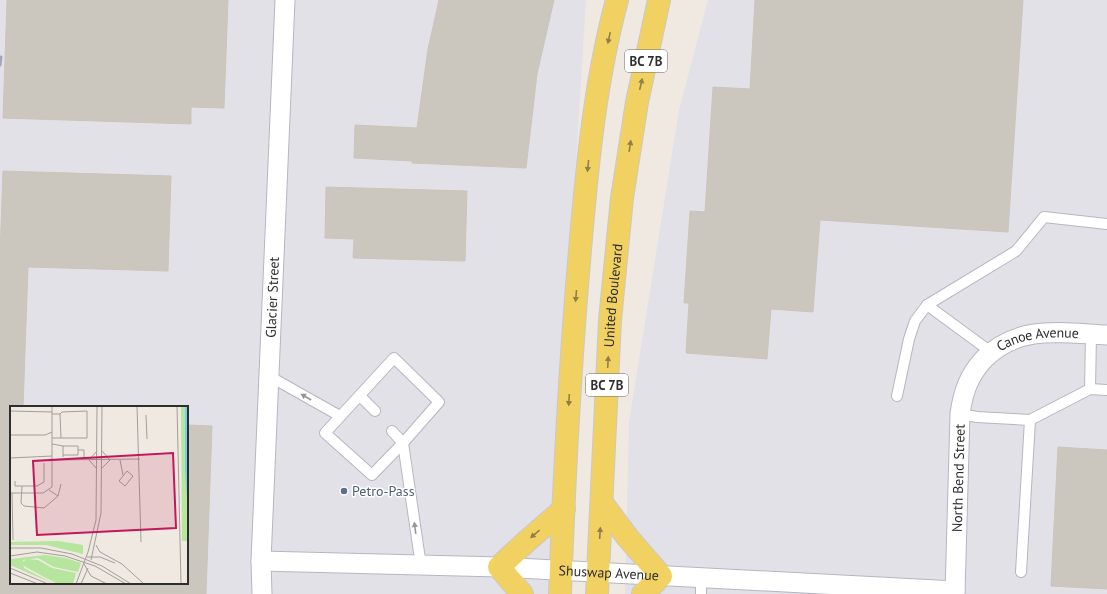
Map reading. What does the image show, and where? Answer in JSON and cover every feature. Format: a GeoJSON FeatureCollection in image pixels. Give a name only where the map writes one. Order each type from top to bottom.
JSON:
{"type":"FeatureCollection","features":[{"type":"Feature","properties":{"kind":"main road","name":"BC 7B"},"geometry":{"type":"LineString","coordinates":[[560,594],[573,333],[589,154],[602,70],[617,0]]}},
{"type":"Feature","properties":{"kind":"main road","name":"United Boulevard"},"geometry":{"type":"LineString","coordinates":[[597,594],[610,320],[622,198],[637,102],[659,0]]}},
{"type":"Feature","properties":{"kind":"main road"},"geometry":{"type":"LineString","coordinates":[[602,503],[628,538],[661,576],[643,594]]}},
{"type":"Feature","properties":{"kind":"main road"},"geometry":{"type":"LineString","coordinates":[[522,594],[499,567],[564,509]]}},
{"type":"Feature","properties":{"kind":"street","name":"Glacier Street"},"geometry":{"type":"LineString","coordinates":[[262,594],[261,561],[285,0]]}},
{"type":"Feature","properties":{"kind":"street","name":"Canoe Avenue"},"geometry":{"type":"LineString","coordinates":[[977,366],[991,352],[1013,339],[1044,333],[1099,335]]}},
{"type":"Feature","properties":{"kind":"street","name":"North Bend Street"},"geometry":{"type":"LineString","coordinates":[[955,592],[960,414],[965,387],[977,366]]}},
{"type":"Feature","properties":{"kind":"street","name":"Shuswap Avenue"},"geometry":{"type":"LineString","coordinates":[[261,561],[499,567],[598,572],[661,576],[701,586],[955,592]]}},
{"type":"Feature","properties":{"kind":"lane"},"geometry":{"type":"LineString","coordinates":[[898,396],[909,339],[915,321],[927,305],[1016,251],[1044,217],[1107,224]]}},
{"type":"Feature","properties":{"kind":"lane"},"geometry":{"type":"LineString","coordinates":[[927,305],[991,352]]}},
{"type":"Feature","properties":{"kind":"lane"},"geometry":{"type":"LineString","coordinates":[[1090,389],[1099,335]]}},
{"type":"Feature","properties":{"kind":"lane"},"geometry":{"type":"LineString","coordinates":[[394,358],[439,402],[403,443],[372,475],[325,433],[360,396],[394,358]]}},
{"type":"Feature","properties":{"kind":"lane"},"geometry":{"type":"LineString","coordinates":[[269,376],[340,416]]}},
{"type":"Feature","properties":{"kind":"lane"},"geometry":{"type":"LineString","coordinates":[[960,414],[977,417],[1030,420],[1090,389],[1107,390]]}},
{"type":"Feature","properties":{"kind":"lane"},"geometry":{"type":"LineString","coordinates":[[360,396],[375,411]]}},
{"type":"Feature","properties":{"kind":"lane"},"geometry":{"type":"LineString","coordinates":[[1022,572],[1030,420]]}},
{"type":"Feature","properties":{"kind":"lane"},"geometry":{"type":"LineString","coordinates":[[392,430],[403,443],[420,566]]}},
{"type":"Feature","properties":{"kind":"shaded area"},"geometry":{"type":"Polygon","coordinates":[[[0,0],[586,0],[549,594],[0,594],[0,0]]]}},
{"type":"Feature","properties":{"kind":"shaded area"},"geometry":{"type":"Polygon","coordinates":[[[708,0],[1107,0],[1107,594],[625,594],[629,422],[679,110],[708,0]]]}},
{"type":"Feature","properties":{"kind":"building"},"geometry":{"type":"Polygon","coordinates":[[[7,0],[228,0],[224,108],[191,107],[191,124],[3,118],[7,0]]]}},
{"type":"Feature","properties":{"kind":"building"},"geometry":{"type":"Polygon","coordinates":[[[439,0],[554,0],[537,74],[526,168],[412,163],[412,161],[354,158],[355,125],[417,128],[428,49],[439,0]]]}},
{"type":"Feature","properties":{"kind":"building"},"geometry":{"type":"Polygon","coordinates":[[[755,0],[1023,0],[1008,232],[820,220],[813,312],[771,309],[767,359],[686,353],[689,303],[684,303],[690,211],[705,212],[713,87],[750,89],[755,0]]]}},
{"type":"Feature","properties":{"kind":"building"},"geometry":{"type":"Polygon","coordinates":[[[3,171],[171,176],[168,271],[28,267],[23,406],[10,406],[10,584],[188,584],[188,425],[212,426],[206,594],[0,594],[0,254],[3,171]]]}},
{"type":"Feature","properties":{"kind":"building"},"geometry":{"type":"Polygon","coordinates":[[[326,187],[467,191],[465,261],[353,258],[354,239],[325,238],[326,187]]]}},
{"type":"Feature","properties":{"kind":"building"},"geometry":{"type":"Polygon","coordinates":[[[1058,447],[1107,450],[1107,589],[1051,586],[1058,447]]]}},
{"type":"Feature","properties":{"kind":"railway"},"geometry":{"type":"LineString","coordinates":[[0,65],[1,57]]}},
{"type":"Feature","properties":{"kind":"place","name":"Petro-Pass"},"geometry":{"type":"Point","coordinates":[344,491]}}]}
